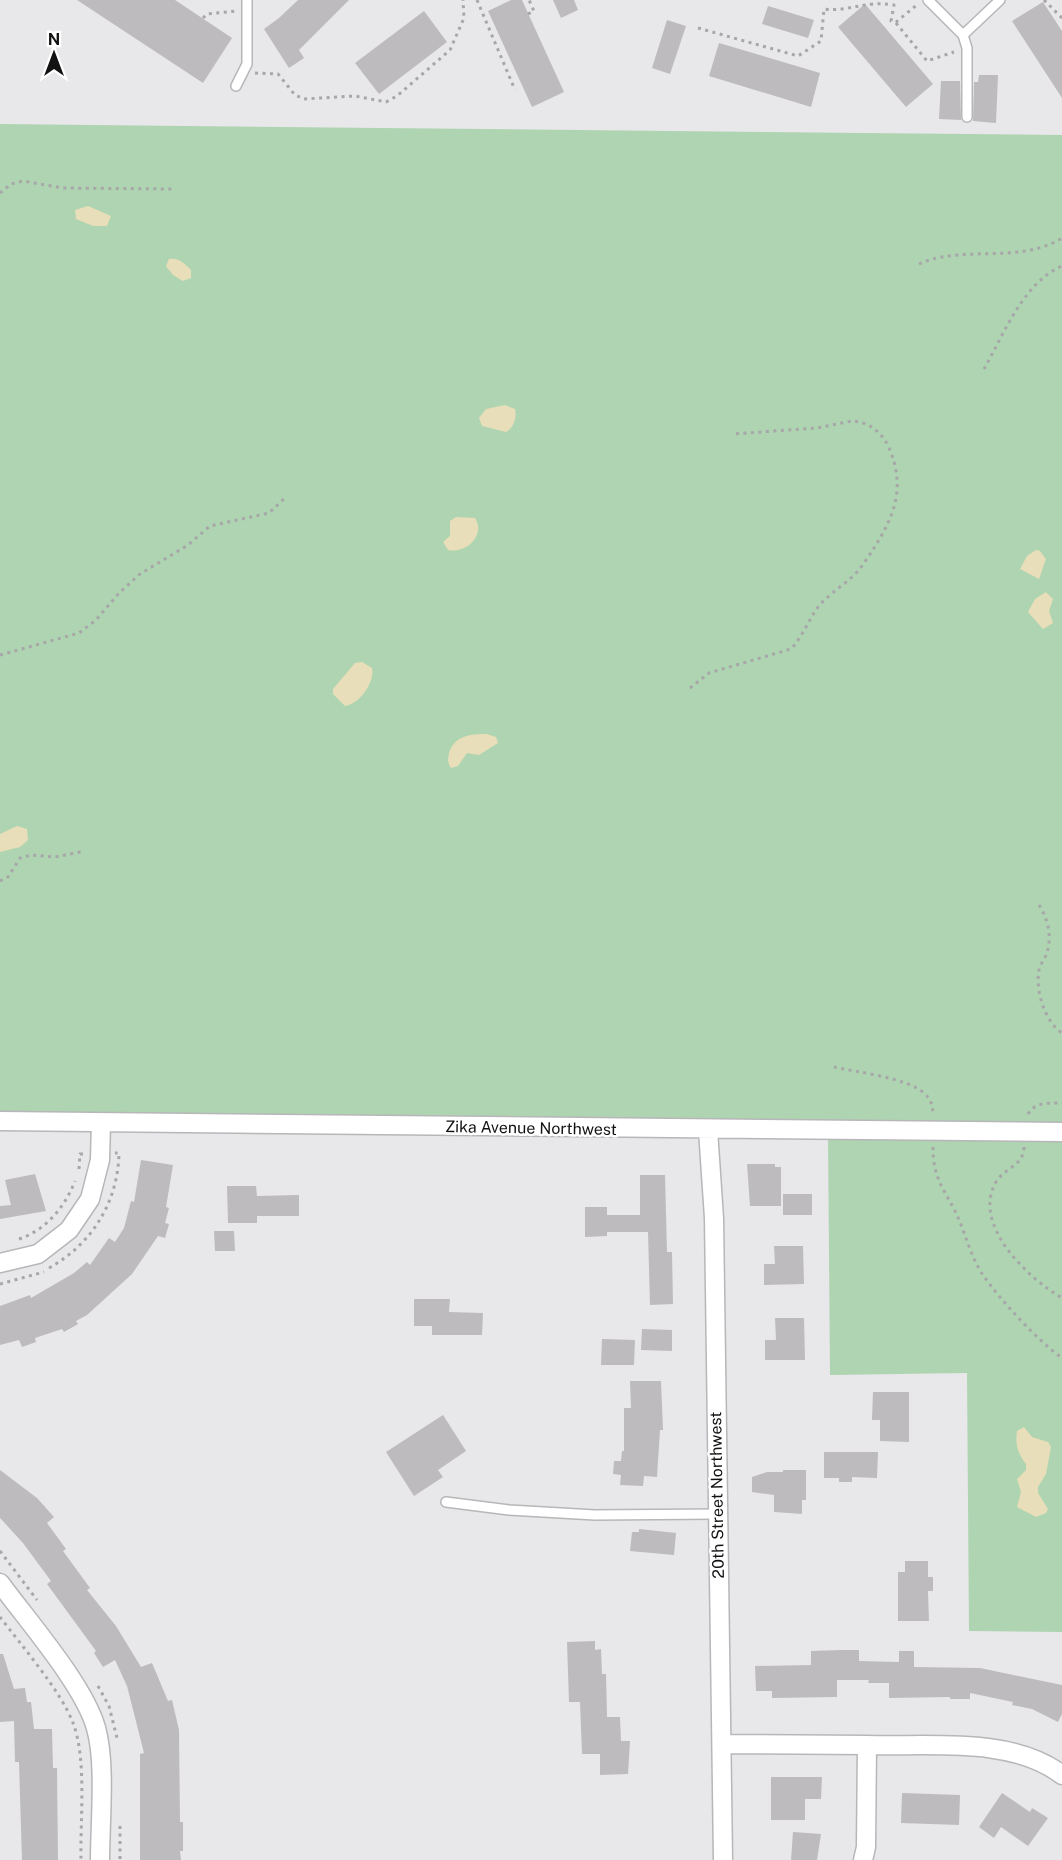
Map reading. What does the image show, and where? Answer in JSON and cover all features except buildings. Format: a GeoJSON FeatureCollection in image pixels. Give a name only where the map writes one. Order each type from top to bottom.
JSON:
{"type":"FeatureCollection","features":[{"type":"Feature","properties":{"kind":"street","name":"Zika Avenue Northwest"},"geometry":{"type":"LineString","coordinates":[[0,1121],[1062,1132]]}},
{"type":"Feature","properties":{"kind":"street"},"geometry":{"type":"LineString","coordinates":[[0,1263],[38,1254],[69,1230],[90,1198],[100,1160],[101,1123]]}},
{"type":"Feature","properties":{"kind":"street","name":"20th Street Northwest"},"geometry":{"type":"LineString","coordinates":[[708,1130],[714,1218],[723,1860]]}},
{"type":"Feature","properties":{"kind":"street"},"geometry":{"type":"LineString","coordinates":[[0,1583],[77,1689],[96,1728],[99,1758],[100,1860]]}},
{"type":"Feature","properties":{"kind":"street"},"geometry":{"type":"LineString","coordinates":[[722,1744],[996,1748],[1023,1753],[1048,1763],[1062,1774]]}},
{"type":"Feature","properties":{"kind":"street"},"geometry":{"type":"LineString","coordinates":[[863,1860],[866,1847],[867,1746]]}},
{"type":"Feature","properties":{"kind":"lane"},"geometry":{"type":"LineString","coordinates":[[236,86],[245,73],[247,64],[247,0]]}},
{"type":"Feature","properties":{"kind":"lane"},"geometry":{"type":"LineString","coordinates":[[928,0],[963,35],[967,48],[967,117]]}},
{"type":"Feature","properties":{"kind":"lane"},"geometry":{"type":"LineString","coordinates":[[963,35],[1000,0]]}},
{"type":"Feature","properties":{"kind":"lane"},"geometry":{"type":"LineString","coordinates":[[446,1502],[509,1510],[595,1515],[717,1514]]}},
{"type":"Feature","properties":{"kind":"path"},"geometry":{"type":"LineString","coordinates":[[245,73],[278,74],[296,95],[304,99],[356,96],[386,102],[397,96],[450,50],[464,18],[463,0]]}},
{"type":"Feature","properties":{"kind":"path"},"geometry":{"type":"LineString","coordinates":[[477,0],[515,90]]}},
{"type":"Feature","properties":{"kind":"path"},"geometry":{"type":"LineString","coordinates":[[528,14],[534,11],[529,0]]}},
{"type":"Feature","properties":{"kind":"path"},"geometry":{"type":"LineString","coordinates":[[896,22],[922,0]]}},
{"type":"Feature","properties":{"kind":"path"},"geometry":{"type":"LineString","coordinates":[[1044,0],[1062,18]]}},
{"type":"Feature","properties":{"kind":"path"},"geometry":{"type":"LineString","coordinates":[[698,28],[798,56],[821,41],[824,9],[841,10],[860,3],[880,2],[894,5],[891,21],[896,22],[927,60],[967,48]]}},
{"type":"Feature","properties":{"kind":"path"},"geometry":{"type":"LineString","coordinates":[[203,18],[207,14],[247,10]]}},
{"type":"Feature","properties":{"kind":"path"},"geometry":{"type":"LineString","coordinates":[[0,193],[11,184],[22,181],[63,188],[172,189]]}},
{"type":"Feature","properties":{"kind":"path"},"geometry":{"type":"LineString","coordinates":[[919,264],[940,258],[1036,250],[1062,238]]}},
{"type":"Feature","properties":{"kind":"path"},"geometry":{"type":"LineString","coordinates":[[984,369],[1026,296],[1048,272],[1062,266]]}},
{"type":"Feature","properties":{"kind":"path"},"geometry":{"type":"LineString","coordinates":[[690,688],[709,673],[791,649],[800,639],[818,607],[853,576],[870,555],[890,525],[899,490],[896,469],[883,436],[864,422],[782,432],[753,430],[732,434]]}},
{"type":"Feature","properties":{"kind":"path"},"geometry":{"type":"LineString","coordinates":[[0,655],[80,633],[96,620],[119,593],[140,574],[188,545],[210,526],[269,513],[287,496]]}},
{"type":"Feature","properties":{"kind":"path"},"geometry":{"type":"LineString","coordinates":[[0,882],[8,877],[20,858],[31,855],[55,857],[85,851]]}},
{"type":"Feature","properties":{"kind":"path"},"geometry":{"type":"LineString","coordinates":[[1039,905],[1047,917],[1048,937],[1047,954],[1039,968],[1038,985],[1047,1016],[1056,1029],[1062,1033]]}},
{"type":"Feature","properties":{"kind":"path"},"geometry":{"type":"LineString","coordinates":[[834,1066],[910,1085],[923,1091],[932,1101],[933,1166],[939,1184],[955,1211],[982,1274],[1046,1347],[1062,1358]]}},
{"type":"Feature","properties":{"kind":"path"},"geometry":{"type":"LineString","coordinates":[[1062,1103],[1046,1103],[1032,1108],[1027,1116],[1020,1162],[999,1178],[994,1186],[993,1221],[1012,1256],[1047,1289],[1062,1298]]}},
{"type":"Feature","properties":{"kind":"path"},"geometry":{"type":"LineString","coordinates":[[11,1242],[42,1227],[62,1206],[75,1183],[80,1154]]}},
{"type":"Feature","properties":{"kind":"path"},"geometry":{"type":"LineString","coordinates":[[0,1617],[64,1704],[73,1724],[80,1755],[81,1860]]}},
{"type":"Feature","properties":{"kind":"green space"},"geometry":{"type":"Polygon","coordinates":[[[0,124],[1062,135],[1062,1632],[969,1631],[967,1373],[830,1375],[828,1131],[0,1121],[0,124]]]}},
{"type":"Feature","properties":{"kind":"sand"},"geometry":{"type":"Polygon","coordinates":[[[88,206],[111,216],[107,226],[93,226],[76,219],[75,210],[88,206]]]}},
{"type":"Feature","properties":{"kind":"sand"},"geometry":{"type":"Polygon","coordinates":[[[169,259],[179,260],[186,265],[191,270],[191,278],[183,281],[173,275],[166,266],[169,259]]]}},
{"type":"Feature","properties":{"kind":"sand"},"geometry":{"type":"Polygon","coordinates":[[[505,405],[515,409],[516,412],[509,430],[506,432],[482,426],[479,418],[486,409],[505,405]]]}},
{"type":"Feature","properties":{"kind":"sand"},"geometry":{"type":"Polygon","coordinates":[[[456,517],[475,518],[478,531],[476,537],[467,546],[448,550],[443,542],[450,536],[450,521],[456,517]]]}},
{"type":"Feature","properties":{"kind":"sand"},"geometry":{"type":"Polygon","coordinates":[[[1036,550],[1040,551],[1046,559],[1039,579],[1020,569],[1027,556],[1036,550]]]}},
{"type":"Feature","properties":{"kind":"sand"},"geometry":{"type":"Polygon","coordinates":[[[1046,592],[1053,599],[1049,611],[1053,623],[1043,629],[1028,612],[1035,599],[1046,592]]]}},
{"type":"Feature","properties":{"kind":"sand"},"geometry":{"type":"Polygon","coordinates":[[[362,662],[372,668],[369,686],[361,697],[345,706],[333,694],[333,689],[355,663],[362,662]]]}},
{"type":"Feature","properties":{"kind":"sand"},"geometry":{"type":"Polygon","coordinates":[[[487,734],[496,737],[498,743],[479,755],[467,753],[458,766],[451,768],[448,762],[449,755],[455,742],[470,735],[487,734]]]}},
{"type":"Feature","properties":{"kind":"sand"},"geometry":{"type":"Polygon","coordinates":[[[17,826],[27,829],[28,840],[20,847],[0,852],[0,834],[17,826]]]}},
{"type":"Feature","properties":{"kind":"sand"},"geometry":{"type":"Polygon","coordinates":[[[1024,1427],[1032,1437],[1048,1442],[1051,1447],[1046,1474],[1038,1487],[1038,1493],[1048,1509],[1046,1513],[1036,1517],[1017,1507],[1021,1492],[1017,1479],[1026,1470],[1026,1464],[1018,1449],[1016,1436],[1017,1431],[1024,1427]]]}}]}
